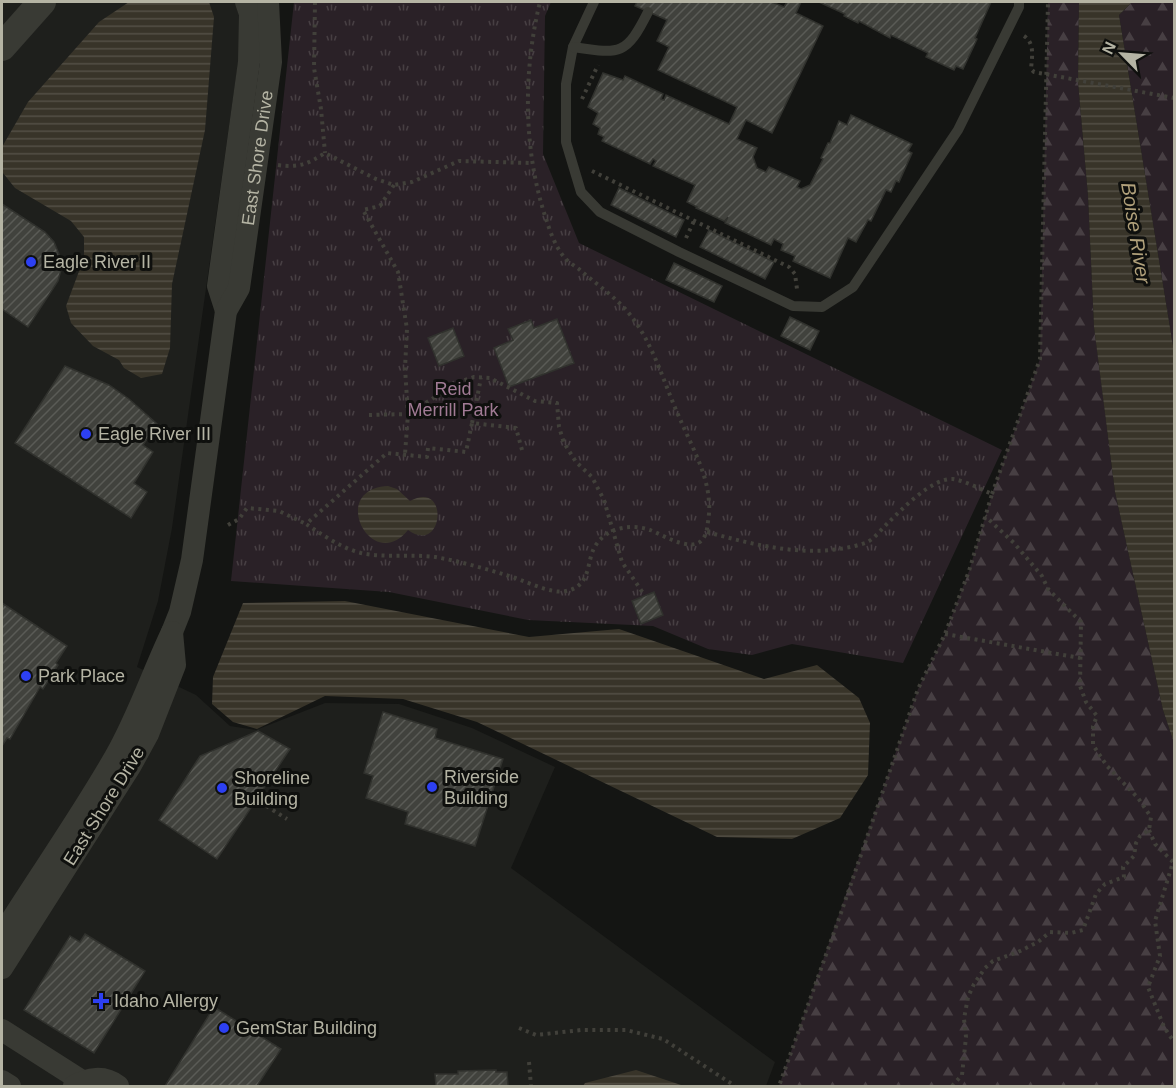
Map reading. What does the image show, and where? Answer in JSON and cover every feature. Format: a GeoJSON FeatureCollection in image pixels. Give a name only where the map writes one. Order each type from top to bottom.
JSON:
{"type":"FeatureCollection","features":[{"type":"Feature","properties":{"kind":"street"},"geometry":{"type":"LineString","coordinates":[[2,47],[42,2]]}},
{"type":"Feature","properties":{"kind":"street","name":"East Shore Drive"},"geometry":{"type":"LineString","coordinates":[[226,311],[218,286],[249,62],[250,14],[246,2]]}},
{"type":"Feature","properties":{"kind":"street","name":"East Shore Drive"},"geometry":{"type":"LineString","coordinates":[[2,935],[115,757],[145,697],[180,612],[192,560],[226,311],[239,288],[271,62],[268,2]]}},
{"type":"Feature","properties":{"kind":"street","name":"East Shore Drive"},"geometry":{"type":"LineString","coordinates":[[2,968],[131,765],[148,734],[175,665],[172,633]]}},
{"type":"Feature","properties":{"kind":"street"},"geometry":{"type":"LineString","coordinates":[[2,1030],[78,1084],[93,1079],[104,1079],[118,1086]]}},
{"type":"Feature","properties":{"kind":"street"},"geometry":{"type":"LineString","coordinates":[[2,1081],[10,1086]]}},
{"type":"Feature","properties":{"kind":"lane"},"geometry":{"type":"LineString","coordinates":[[594,2],[573,47],[566,84],[566,142],[581,192],[600,212],[793,306],[822,307],[853,287],[958,130],[1019,7],[1019,2]]}},
{"type":"Feature","properties":{"kind":"lane"},"geometry":{"type":"LineString","coordinates":[[573,47],[610,53],[630,43],[648,12]]}},
{"type":"Feature","properties":{"kind":"path"},"geometry":{"type":"LineString","coordinates":[[315,2],[314,68],[321,110],[324,153]]}},
{"type":"Feature","properties":{"kind":"path"},"geometry":{"type":"LineString","coordinates":[[228,525],[239,519],[247,508],[279,511],[335,542],[362,553],[434,557],[565,592],[581,585],[589,571],[592,553],[598,541],[611,529],[637,527],[679,543],[691,545],[700,542],[707,532],[709,503],[706,484],[651,347],[627,311],[564,257],[541,205],[531,163],[528,98],[533,36],[540,2]]}},
{"type":"Feature","properties":{"kind":"path"},"geometry":{"type":"LineString","coordinates":[[779,1086],[918,689],[945,634],[969,571],[992,494],[1040,359],[1044,74],[1048,2]]}},
{"type":"Feature","properties":{"kind":"path"},"geometry":{"type":"LineString","coordinates":[[1024,36],[1028,37],[1032,46],[1031,69],[1034,72],[1174,98]]}},
{"type":"Feature","properties":{"kind":"path"},"geometry":{"type":"LineString","coordinates":[[582,100],[600,62]]}},
{"type":"Feature","properties":{"kind":"path"},"geometry":{"type":"LineString","coordinates":[[278,165],[292,167],[311,162],[324,153]]}},
{"type":"Feature","properties":{"kind":"path"},"geometry":{"type":"LineString","coordinates":[[324,153],[376,179],[394,185],[412,182],[459,161],[531,163]]}},
{"type":"Feature","properties":{"kind":"path"},"geometry":{"type":"LineString","coordinates":[[591,170],[789,267],[795,274],[796,290],[806,291]]}},
{"type":"Feature","properties":{"kind":"path"},"geometry":{"type":"LineString","coordinates":[[394,185],[380,206],[363,210],[398,272],[407,329],[405,368],[408,414],[405,454]]}},
{"type":"Feature","properties":{"kind":"path"},"geometry":{"type":"LineString","coordinates":[[369,415],[408,414],[459,382],[474,377],[490,378],[535,400],[557,403],[559,427],[564,442],[576,462],[592,477],[604,500],[622,562],[643,593]]}},
{"type":"Feature","properties":{"kind":"path"},"geometry":{"type":"LineString","coordinates":[[306,524],[387,453],[427,457],[428,448],[466,452],[481,378]]}},
{"type":"Feature","properties":{"kind":"path"},"geometry":{"type":"LineString","coordinates":[[472,423],[516,428],[522,450]]}},
{"type":"Feature","properties":{"kind":"path"},"geometry":{"type":"LineString","coordinates":[[707,532],[768,547],[808,551],[844,549],[869,542],[911,501],[934,484],[952,479],[992,494]]}},
{"type":"Feature","properties":{"kind":"path"},"geometry":{"type":"LineString","coordinates":[[985,516],[1014,543],[1042,576],[1048,590],[1081,622],[1080,686],[1086,702],[1097,716],[1093,746],[1107,766],[1138,798],[1151,817],[1149,830],[1155,844],[1173,862],[1155,921],[1160,956],[1148,987],[1164,1027],[1174,1042]]}},
{"type":"Feature","properties":{"kind":"path"},"geometry":{"type":"LineString","coordinates":[[945,634],[1080,658]]}},
{"type":"Feature","properties":{"kind":"path"},"geometry":{"type":"LineString","coordinates":[[260,802],[287,819]]}},
{"type":"Feature","properties":{"kind":"path"},"geometry":{"type":"LineString","coordinates":[[952,1086],[962,1075],[966,1037],[963,1019],[968,997],[985,968],[993,961],[1038,942],[1050,932],[1071,933],[1083,930],[1096,894],[1106,884],[1124,877],[1124,867],[1134,856],[1136,843],[1140,836],[1149,830]]}},
{"type":"Feature","properties":{"kind":"path"},"geometry":{"type":"LineString","coordinates":[[519,1028],[536,1035],[580,1030],[626,1030],[663,1039],[735,1086]]}},
{"type":"Feature","properties":{"kind":"path"},"geometry":{"type":"LineString","coordinates":[[530,1062],[531,1086]]}},
{"type":"Feature","properties":{"kind":"shaded area"},"geometry":{"type":"Polygon","coordinates":[[[2,2],[235,2],[240,19],[239,56],[172,528],[158,601],[137,667],[196,695],[230,726],[256,730],[325,703],[399,704],[472,728],[555,767],[511,868],[775,1062],[766,1086],[2,1086],[2,2]]]}},
{"type":"Feature","properties":{"kind":"green space","name":"Reid Merrill Park"},"geometry":{"type":"Polygon","coordinates":[[[294,2],[551,2],[545,16],[543,154],[579,243],[1002,450],[903,663],[792,644],[752,655],[708,649],[653,626],[528,620],[389,592],[231,581],[294,2]]]}},
{"type":"Feature","properties":{"kind":"green space"},"geometry":{"type":"Polygon","coordinates":[[[1048,2],[1079,2],[1078,82],[1088,196],[1094,326],[1115,492],[1163,710],[1174,743],[1174,1086],[779,1086],[918,689],[945,634],[969,571],[992,494],[1040,359],[1048,2]]]}},
{"type":"Feature","properties":{"kind":"green space"},"geometry":{"type":"Polygon","coordinates":[[[1132,2],[1174,2],[1174,352],[1119,15],[1132,2]]]}},
{"type":"Feature","properties":{"kind":"water"},"geometry":{"type":"Polygon","coordinates":[[[129,2],[209,2],[214,17],[205,130],[172,284],[170,348],[162,374],[141,378],[124,368],[119,360],[93,346],[71,323],[66,306],[84,258],[84,237],[71,221],[15,188],[3,173],[2,147],[28,102],[99,22],[129,2]]]}},
{"type":"Feature","properties":{"kind":"water","name":"Boise River"},"geometry":{"type":"Polygon","coordinates":[[[1079,2],[1132,2],[1119,15],[1174,352],[1174,743],[1163,710],[1115,492],[1094,327],[1088,196],[1078,82],[1079,2]]]}},
{"type":"Feature","properties":{"kind":"water"},"geometry":{"type":"Polygon","coordinates":[[[388,486],[397,489],[410,501],[423,497],[432,500],[436,507],[437,517],[435,526],[429,533],[420,535],[408,530],[394,541],[381,543],[370,537],[362,526],[358,513],[360,500],[370,491],[388,486]]]}},
{"type":"Feature","properties":{"kind":"water"},"geometry":{"type":"Polygon","coordinates":[[[345,601],[529,637],[619,629],[764,679],[817,665],[859,698],[870,723],[868,775],[840,818],[792,839],[717,837],[477,722],[403,699],[325,696],[257,729],[233,722],[212,704],[213,677],[243,603],[345,601]]]}},
{"type":"Feature","properties":{"kind":"water"},"geometry":{"type":"Polygon","coordinates":[[[636,1070],[684,1086],[583,1086],[585,1083],[636,1070]]]}},
{"type":"Feature","properties":{"kind":"building"},"geometry":{"type":"Polygon","coordinates":[[[637,2],[772,2],[784,7],[787,2],[801,2],[796,13],[823,26],[772,133],[746,120],[737,139],[757,148],[753,157],[757,168],[766,172],[769,167],[800,181],[797,187],[801,189],[810,185],[839,121],[847,125],[851,115],[912,144],[908,151],[912,153],[899,182],[896,181],[891,192],[886,190],[871,221],[868,220],[856,242],[848,238],[830,278],[793,261],[795,256],[781,250],[783,244],[774,239],[771,245],[725,223],[728,217],[724,221],[687,202],[695,185],[653,166],[656,161],[653,159],[650,164],[602,141],[604,137],[598,134],[600,128],[593,124],[598,113],[588,107],[603,73],[623,80],[625,76],[663,94],[661,99],[664,100],[666,95],[729,124],[737,107],[658,70],[669,47],[657,41],[667,20],[635,6],[637,2]]]}},
{"type":"Feature","properties":{"kind":"building"},"geometry":{"type":"Polygon","coordinates":[[[819,2],[991,2],[963,69],[956,66],[954,70],[926,57],[928,53],[891,35],[890,38],[819,2]]]}},
{"type":"Feature","properties":{"kind":"building"},"geometry":{"type":"Polygon","coordinates":[[[619,188],[684,220],[676,237],[611,205],[619,188]]]}},
{"type":"Feature","properties":{"kind":"building","name":"Eagle River II"},"geometry":{"type":"Polygon","coordinates":[[[2,204],[45,232],[54,242],[59,254],[61,270],[58,281],[28,327],[2,309],[2,204]]]}},
{"type":"Feature","properties":{"kind":"building"},"geometry":{"type":"Polygon","coordinates":[[[709,230],[774,262],[765,279],[700,247],[709,230]]]}},
{"type":"Feature","properties":{"kind":"building"},"geometry":{"type":"Polygon","coordinates":[[[674,263],[722,286],[714,302],[666,280],[674,263]]]}},
{"type":"Feature","properties":{"kind":"building"},"geometry":{"type":"Polygon","coordinates":[[[790,317],[819,331],[810,350],[781,336],[790,317]]]}},
{"type":"Feature","properties":{"kind":"building"},"geometry":{"type":"Polygon","coordinates":[[[557,319],[574,363],[509,387],[494,348],[513,340],[508,329],[531,320],[534,328],[557,319]]]}},
{"type":"Feature","properties":{"kind":"building"},"geometry":{"type":"Polygon","coordinates":[[[453,328],[464,356],[439,366],[428,338],[453,328]]]}},
{"type":"Feature","properties":{"kind":"building","name":"Eagle River III"},"geometry":{"type":"Polygon","coordinates":[[[65,366],[109,385],[157,424],[143,445],[153,452],[134,483],[147,492],[131,518],[15,443],[65,366]]]}},
{"type":"Feature","properties":{"kind":"building"},"geometry":{"type":"Polygon","coordinates":[[[654,592],[663,615],[641,624],[632,601],[654,592]]]}},
{"type":"Feature","properties":{"kind":"building","name":"Park Place"},"geometry":{"type":"Polygon","coordinates":[[[2,603],[67,646],[43,689],[40,687],[10,739],[7,738],[2,746],[2,603]]]}},
{"type":"Feature","properties":{"kind":"building","name":"Riverside Building"},"geometry":{"type":"Polygon","coordinates":[[[383,712],[437,729],[435,738],[503,759],[475,846],[405,824],[408,812],[366,798],[373,776],[364,773],[383,712]]]}},
{"type":"Feature","properties":{"kind":"building","name":"Shoreline Building"},"geometry":{"type":"Polygon","coordinates":[[[258,731],[290,749],[217,859],[159,820],[200,756],[258,731]]]}},
{"type":"Feature","properties":{"kind":"building"},"geometry":{"type":"Polygon","coordinates":[[[85,934],[145,971],[94,1053],[24,1010],[70,936],[80,942],[85,934]]]}},
{"type":"Feature","properties":{"kind":"building","name":"GemStar Building"},"geometry":{"type":"Polygon","coordinates":[[[214,1007],[281,1049],[257,1086],[165,1086],[214,1007]]]}},
{"type":"Feature","properties":{"kind":"building"},"geometry":{"type":"Polygon","coordinates":[[[496,1070],[496,1072],[507,1072],[508,1086],[436,1086],[435,1074],[496,1070]]]}},
{"type":"Feature","properties":{"kind":"place","name":"Eagle River II"},"geometry":{"type":"Point","coordinates":[31,262]}},
{"type":"Feature","properties":{"kind":"place","name":"Eagle River III"},"geometry":{"type":"Point","coordinates":[86,434]}},
{"type":"Feature","properties":{"kind":"place","name":"Park Place"},"geometry":{"type":"Point","coordinates":[26,676]}},
{"type":"Feature","properties":{"kind":"place","name":"Riverside Building"},"geometry":{"type":"Point","coordinates":[432,787]}},
{"type":"Feature","properties":{"kind":"place","name":"Shoreline Building"},"geometry":{"type":"Point","coordinates":[222,788]}},
{"type":"Feature","properties":{"kind":"place","name":"Idaho Allergy"},"geometry":{"type":"Point","coordinates":[101,1001]}},
{"type":"Feature","properties":{"kind":"place","name":"GemStar Building"},"geometry":{"type":"Point","coordinates":[224,1028]}}]}
